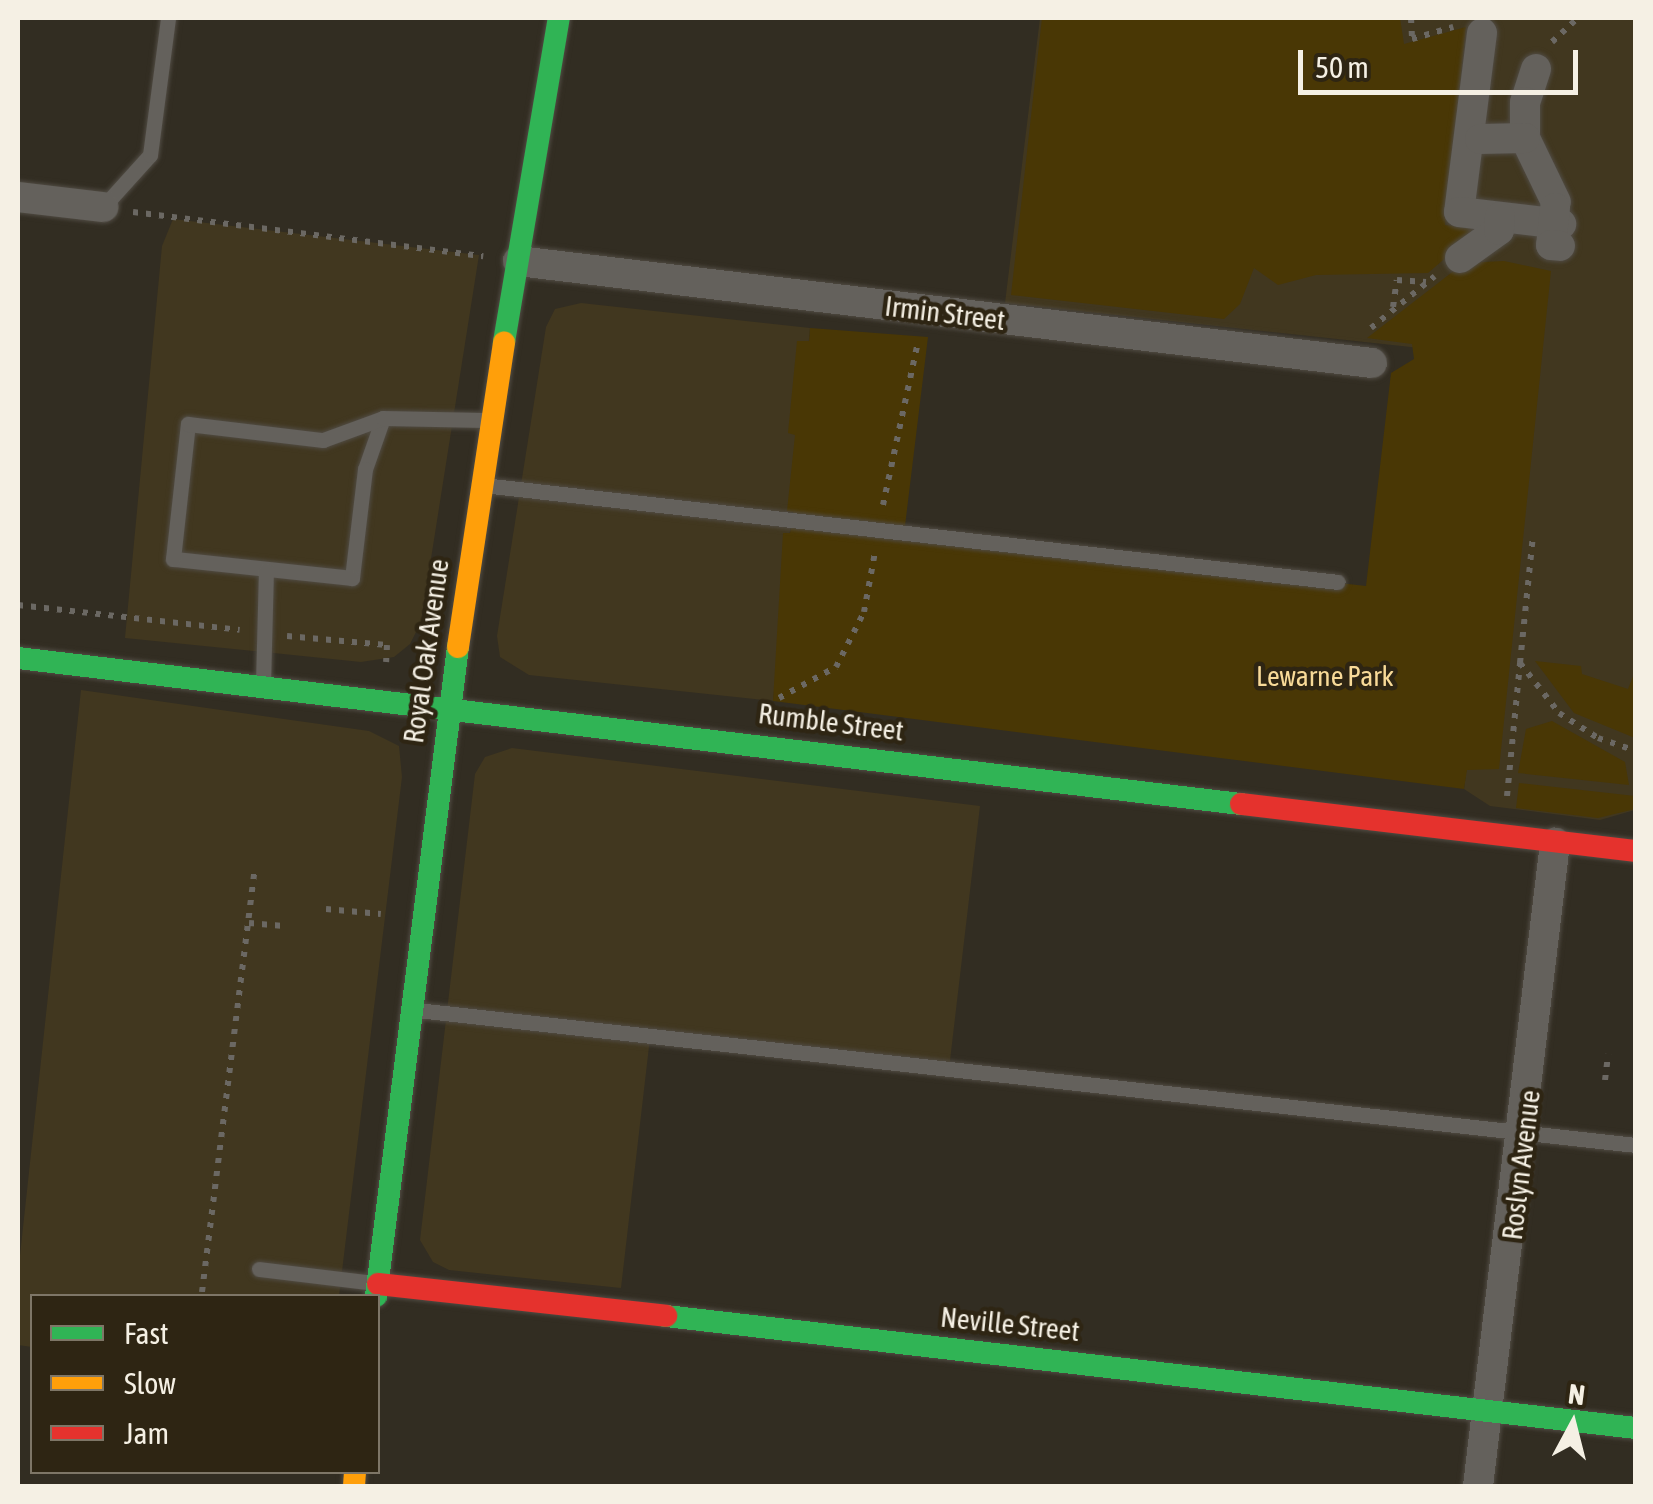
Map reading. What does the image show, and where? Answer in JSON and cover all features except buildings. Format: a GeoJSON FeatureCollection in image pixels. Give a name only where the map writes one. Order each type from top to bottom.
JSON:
{"type":"FeatureCollection","features":[{"type":"Feature","properties":{"kind":"street","name":"Royal Oak Avenue"},"geometry":{"type":"LineString","coordinates":[[377,1290],[409,1009],[479,485],[494,420],[559,18]]}},
{"type":"Feature","properties":{"kind":"street"},"geometry":{"type":"LineString","coordinates":[[1474,28],[1474,141],[1459,212],[1556,231],[1526,138],[1525,102],[1536,69]]}},
{"type":"Feature","properties":{"kind":"street"},"geometry":{"type":"LineString","coordinates":[[1477,93],[1525,102]]}},
{"type":"Feature","properties":{"kind":"street"},"geometry":{"type":"LineString","coordinates":[[1474,141],[1526,138]]}},
{"type":"Feature","properties":{"kind":"street"},"geometry":{"type":"LineString","coordinates":[[18,197],[104,206]]}},
{"type":"Feature","properties":{"kind":"street"},"geometry":{"type":"LineString","coordinates":[[1460,258],[1499,230],[1500,217]]}},
{"type":"Feature","properties":{"kind":"street","name":"Irmin Street"},"geometry":{"type":"LineString","coordinates":[[518,260],[1372,364]]}},
{"type":"Feature","properties":{"kind":"street","name":"Rumble Street"},"geometry":{"type":"LineString","coordinates":[[18,658],[450,706],[1636,851]]}},
{"type":"Feature","properties":{"kind":"street","name":"Roslyn Avenue"},"geometry":{"type":"LineString","coordinates":[[1478,1486],[1526,1131],[1555,843]]}},
{"type":"Feature","properties":{"kind":"street","name":"Neville Street"},"geometry":{"type":"LineString","coordinates":[[377,1290],[1489,1407],[1636,1428]]}},
{"type":"Feature","properties":{"kind":"lane"},"geometry":{"type":"LineString","coordinates":[[104,206],[150,155],[168,18]]}},
{"type":"Feature","properties":{"kind":"lane"},"geometry":{"type":"LineString","coordinates":[[383,418],[366,469],[352,578],[173,560],[188,424],[323,440],[383,418],[494,420]]}},
{"type":"Feature","properties":{"kind":"lane"},"geometry":{"type":"LineString","coordinates":[[479,485],[1338,582]]}},
{"type":"Feature","properties":{"kind":"lane"},"geometry":{"type":"LineString","coordinates":[[263,684],[266,570]]}},
{"type":"Feature","properties":{"kind":"lane"},"geometry":{"type":"LineString","coordinates":[[409,1009],[1636,1146]]}},
{"type":"Feature","properties":{"kind":"lane"},"geometry":{"type":"LineString","coordinates":[[258,1269],[377,1290]]}},
{"type":"Feature","properties":{"kind":"path"},"geometry":{"type":"LineString","coordinates":[[1411,18],[1412,38],[1474,28]]}},
{"type":"Feature","properties":{"kind":"path"},"geometry":{"type":"LineString","coordinates":[[104,206],[518,260]]}},
{"type":"Feature","properties":{"kind":"path"},"geometry":{"type":"LineString","coordinates":[[1378,322],[1393,306],[1460,258]]}},
{"type":"Feature","properties":{"kind":"path"},"geometry":{"type":"LineString","coordinates":[[1393,306],[1397,280],[1427,282]]}},
{"type":"Feature","properties":{"kind":"path"},"geometry":{"type":"LineString","coordinates":[[1508,778],[1533,536]]}},
{"type":"Feature","properties":{"kind":"path"},"geometry":{"type":"LineString","coordinates":[[18,605],[232,629]]}},
{"type":"Feature","properties":{"kind":"path"},"geometry":{"type":"LineString","coordinates":[[298,637],[388,645],[386,660]]}},
{"type":"Feature","properties":{"kind":"path"},"geometry":{"type":"LineString","coordinates":[[1520,663],[1559,712],[1598,738],[1636,751]]}},
{"type":"Feature","properties":{"kind":"path"},"geometry":{"type":"LineString","coordinates":[[202,1292],[255,868]]}},
{"type":"Feature","properties":{"kind":"path"},"geometry":{"type":"LineString","coordinates":[[326,909],[381,914]]}},
{"type":"Feature","properties":{"kind":"path"},"geometry":{"type":"LineString","coordinates":[[1636,920],[1636,935]]}},
{"type":"Feature","properties":{"kind":"path"},"geometry":{"type":"LineString","coordinates":[[250,922],[281,926]]}},
{"type":"Feature","properties":{"kind":"path"},"geometry":{"type":"LineString","coordinates":[[1604,1080],[1608,1054]]}},
{"type":"Feature","properties":{"kind":"shaded area"},"geometry":{"type":"Polygon","coordinates":[[[1040,18],[1635,18],[1635,810],[1600,820],[1490,806],[1464,789],[1487,604],[1420,348],[1005,303],[1040,18]]]}},
{"type":"Feature","properties":{"kind":"shaded area"},"geometry":{"type":"Polygon","coordinates":[[[173,219],[479,255],[421,622],[410,644],[394,657],[361,662],[125,638],[162,246],[173,219]]]}},
{"type":"Feature","properties":{"kind":"shaded area"},"geometry":{"type":"Polygon","coordinates":[[[581,303],[810,328],[773,701],[529,675],[500,657],[497,636],[546,327],[555,309],[581,303]]]}},
{"type":"Feature","properties":{"kind":"shaded area"},"geometry":{"type":"Polygon","coordinates":[[[81,690],[369,731],[399,746],[402,777],[339,1294],[30,1294],[30,1347],[18,1345],[18,1274],[81,690]]]}},
{"type":"Feature","properties":{"kind":"shaded area"},"geometry":{"type":"Polygon","coordinates":[[[512,748],[980,806],[949,1069],[650,1038],[621,1288],[449,1270],[433,1262],[420,1240],[475,774],[485,757],[512,748]]]}},
{"type":"Feature","properties":{"kind":"green space"},"geometry":{"type":"Polygon","coordinates":[[[1042,18],[1400,18],[1404,44],[1466,27],[1445,225],[1479,229],[1428,273],[1316,275],[1278,285],[1254,268],[1240,304],[1224,319],[1011,295],[1042,18]]]}},
{"type":"Feature","properties":{"kind":"green space","name":"Lewarne Park"},"geometry":{"type":"Polygon","coordinates":[[[1504,261],[1551,271],[1499,769],[1467,770],[1464,789],[773,701],[783,533],[790,533],[793,512],[787,511],[795,435],[788,433],[797,341],[809,341],[810,328],[928,337],[904,534],[1366,586],[1391,373],[1414,359],[1412,344],[1367,338],[1464,263],[1504,261]]]}},
{"type":"Feature","properties":{"kind":"green space"},"geometry":{"type":"Polygon","coordinates":[[[1535,661],[1581,666],[1582,674],[1628,689],[1634,674],[1635,738],[1574,713],[1535,661]]]}},
{"type":"Feature","properties":{"kind":"green space"},"geometry":{"type":"Polygon","coordinates":[[[1552,721],[1625,762],[1629,785],[1518,773],[1526,729],[1552,721]]]}},
{"type":"Feature","properties":{"kind":"green space"},"geometry":{"type":"Polygon","coordinates":[[[1519,783],[1635,796],[1635,809],[1598,818],[1516,808],[1519,783]]]}},
{"type":"Feature","properties":{"kind":"traffic: fast"},"geometry":{"type":"LineString","coordinates":[[504,342],[559,18]]}},
{"type":"Feature","properties":{"kind":"traffic: fast"},"geometry":{"type":"LineString","coordinates":[[376,1294],[458,647]]}},
{"type":"Feature","properties":{"kind":"traffic: fast"},"geometry":{"type":"LineString","coordinates":[[18,658],[1241,804]]}},
{"type":"Feature","properties":{"kind":"traffic: fast"},"geometry":{"type":"LineString","coordinates":[[666,1316],[1636,1428]]}},
{"type":"Feature","properties":{"kind":"traffic: slow"},"geometry":{"type":"LineString","coordinates":[[458,647],[504,342]]}},
{"type":"Feature","properties":{"kind":"traffic: slow"},"geometry":{"type":"LineString","coordinates":[[354,1486],[355,1474]]}},
{"type":"Feature","properties":{"kind":"traffic: jam"},"geometry":{"type":"LineString","coordinates":[[1241,804],[1636,851]]}},
{"type":"Feature","properties":{"kind":"traffic: jam"},"geometry":{"type":"LineString","coordinates":[[378,1284],[666,1316]]}}]}
